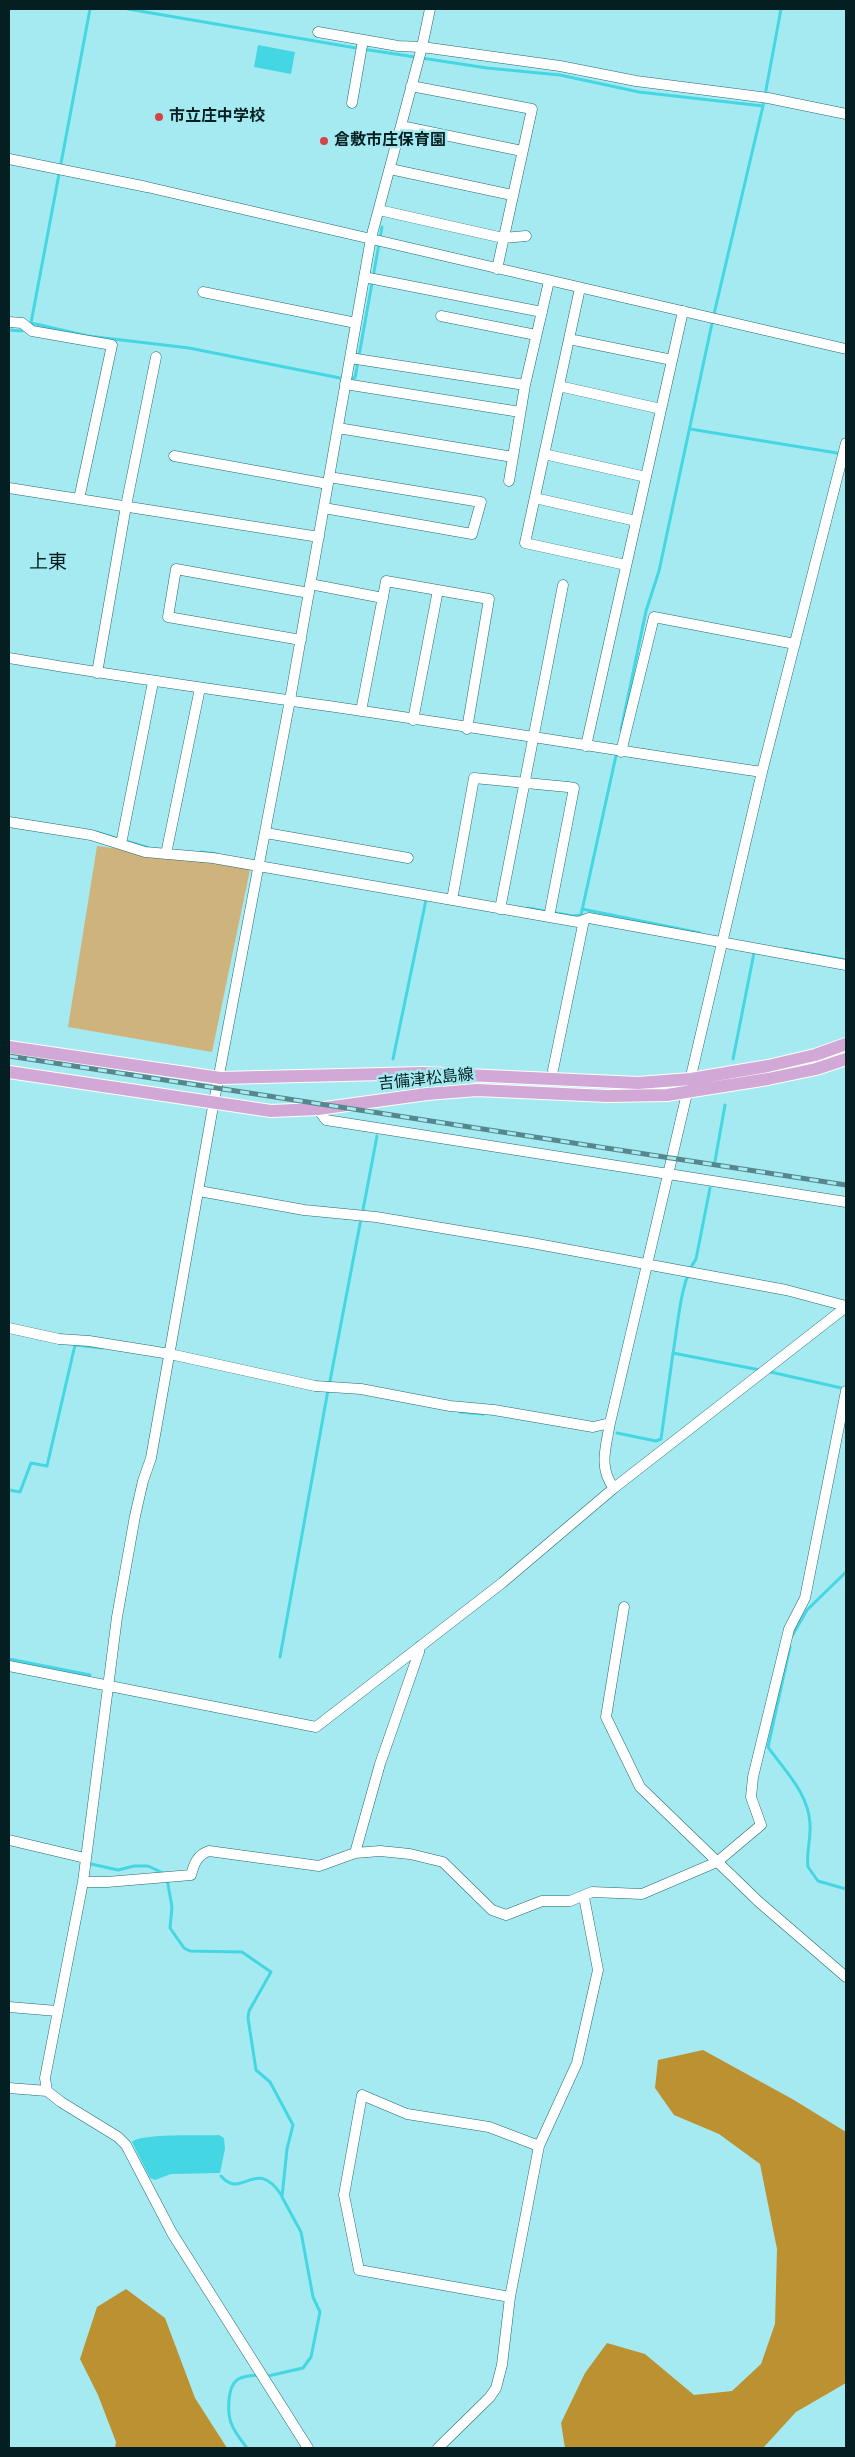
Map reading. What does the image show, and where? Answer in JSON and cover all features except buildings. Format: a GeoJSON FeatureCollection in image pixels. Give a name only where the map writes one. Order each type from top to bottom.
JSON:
{"type":"FeatureCollection","features":[{"type":"Feature","properties":{"kind":"main road","name":"吉備津松島線"},"geometry":{"type":"LineString","coordinates":[[9,1047],[220,1078],[423,1073],[638,1083],[691,1079],[778,1064],[815,1055],[846,1044]]}},
{"type":"Feature","properties":{"kind":"main road","name":"吉備津松島線"},"geometry":{"type":"LineString","coordinates":[[9,1072],[265,1111],[318,1109],[427,1094],[477,1090],[637,1096],[688,1092],[768,1080],[816,1069],[846,1059]]}},
{"type":"Feature","properties":{"kind":"street"},"geometry":{"type":"LineString","coordinates":[[48,2091],[45,2078],[83,1882],[117,1617],[135,1516],[143,1481],[151,1458],[214,1103],[266,833],[345,384],[356,359],[356,323],[370,278],[377,240],[379,210],[420,55],[430,9]]}},
{"type":"Feature","properties":{"kind":"street"},"geometry":{"type":"LineString","coordinates":[[318,32],[363,42],[398,46],[420,55],[560,66],[636,81],[764,97],[846,114]]}},
{"type":"Feature","properties":{"kind":"street"},"geometry":{"type":"LineString","coordinates":[[352,103],[363,42]]}},
{"type":"Feature","properties":{"kind":"street"},"geometry":{"type":"LineString","coordinates":[[411,86],[532,109],[497,269]]}},
{"type":"Feature","properties":{"kind":"street"},"geometry":{"type":"LineString","coordinates":[[401,126],[522,151]]}},
{"type":"Feature","properties":{"kind":"street"},"geometry":{"type":"LineString","coordinates":[[9,159],[147,187],[846,349]]}},
{"type":"Feature","properties":{"kind":"street"},"geometry":{"type":"LineString","coordinates":[[390,169],[512,194]]}},
{"type":"Feature","properties":{"kind":"street"},"geometry":{"type":"LineString","coordinates":[[379,210],[503,238],[526,236]]}},
{"type":"Feature","properties":{"kind":"street"},"geometry":{"type":"LineString","coordinates":[[370,278],[542,312]]}},
{"type":"Feature","properties":{"kind":"street"},"geometry":{"type":"LineString","coordinates":[[509,481],[524,385],[550,281]]}},
{"type":"Feature","properties":{"kind":"street"},"geometry":{"type":"LineString","coordinates":[[580,288],[525,543],[626,565]]}},
{"type":"Feature","properties":{"kind":"street"},"geometry":{"type":"LineString","coordinates":[[203,292],[356,323]]}},
{"type":"Feature","properties":{"kind":"street"},"geometry":{"type":"LineString","coordinates":[[586,746],[683,311]]}},
{"type":"Feature","properties":{"kind":"street"},"geometry":{"type":"LineString","coordinates":[[441,316],[536,335]]}},
{"type":"Feature","properties":{"kind":"street"},"geometry":{"type":"LineString","coordinates":[[9,322],[22,323],[32,331],[112,346],[79,498]]}},
{"type":"Feature","properties":{"kind":"street"},"geometry":{"type":"LineString","coordinates":[[569,338],[672,360]]}},
{"type":"Feature","properties":{"kind":"street"},"geometry":{"type":"LineString","coordinates":[[97,673],[126,506],[156,357]]}},
{"type":"Feature","properties":{"kind":"street"},"geometry":{"type":"LineString","coordinates":[[356,359],[524,385]]}},
{"type":"Feature","properties":{"kind":"street"},"geometry":{"type":"LineString","coordinates":[[345,384],[520,412]]}},
{"type":"Feature","properties":{"kind":"street"},"geometry":{"type":"LineString","coordinates":[[559,386],[661,409]]}},
{"type":"Feature","properties":{"kind":"street"},"geometry":{"type":"LineString","coordinates":[[338,428],[513,457]]}},
{"type":"Feature","properties":{"kind":"street"},"geometry":{"type":"LineString","coordinates":[[614,1488],[606,1478],[603,1460],[610,1423],[762,772],[846,443]]}},
{"type":"Feature","properties":{"kind":"street"},"geometry":{"type":"LineString","coordinates":[[544,454],[646,477]]}},
{"type":"Feature","properties":{"kind":"street"},"geometry":{"type":"LineString","coordinates":[[174,456],[481,502],[472,534],[324,508]]}},
{"type":"Feature","properties":{"kind":"street"},"geometry":{"type":"LineString","coordinates":[[9,488],[319,537]]}},
{"type":"Feature","properties":{"kind":"street"},"geometry":{"type":"LineString","coordinates":[[535,498],[636,521]]}},
{"type":"Feature","properties":{"kind":"street"},"geometry":{"type":"LineString","coordinates":[[300,640],[168,617],[176,569],[383,598]]}},
{"type":"Feature","properties":{"kind":"street"},"geometry":{"type":"LineString","coordinates":[[361,711],[386,581],[489,598],[467,728]]}},
{"type":"Feature","properties":{"kind":"street"},"geometry":{"type":"LineString","coordinates":[[501,905],[563,585]]}},
{"type":"Feature","properties":{"kind":"street"},"geometry":{"type":"LineString","coordinates":[[413,720],[438,590]]}},
{"type":"Feature","properties":{"kind":"street"},"geometry":{"type":"LineString","coordinates":[[618,752],[654,617],[795,644]]}},
{"type":"Feature","properties":{"kind":"street"},"geometry":{"type":"LineString","coordinates":[[9,658],[154,682],[290,700],[467,728],[533,736],[618,752],[762,772]]}},
{"type":"Feature","properties":{"kind":"street"},"geometry":{"type":"LineString","coordinates":[[121,841],[154,682]]}},
{"type":"Feature","properties":{"kind":"street"},"geometry":{"type":"LineString","coordinates":[[167,851],[200,688]]}},
{"type":"Feature","properties":{"kind":"street"},"geometry":{"type":"LineString","coordinates":[[452,897],[474,778],[549,783],[574,788],[549,913]]}},
{"type":"Feature","properties":{"kind":"street"},"geometry":{"type":"LineString","coordinates":[[9,822],[121,841],[145,852],[167,851],[260,864],[549,913],[578,922],[589,918],[723,939],[846,965]]}},
{"type":"Feature","properties":{"kind":"street"},"geometry":{"type":"LineString","coordinates":[[266,833],[408,858]]}},
{"type":"Feature","properties":{"kind":"street"},"geometry":{"type":"LineString","coordinates":[[553,1070],[584,920]]}},
{"type":"Feature","properties":{"kind":"street"},"geometry":{"type":"LineString","coordinates":[[318,1109],[326,1120],[846,1202]]}},
{"type":"Feature","properties":{"kind":"street"},"geometry":{"type":"LineString","coordinates":[[199,1191],[304,1210],[376,1217],[688,1272],[786,1290],[846,1307]]}},
{"type":"Feature","properties":{"kind":"street"},"geometry":{"type":"LineString","coordinates":[[9,1666],[316,1727],[502,1583],[614,1488],[846,1307]]}},
{"type":"Feature","properties":{"kind":"street"},"geometry":{"type":"LineString","coordinates":[[9,1328],[59,1339],[89,1341],[170,1354],[315,1386],[360,1389],[450,1406],[494,1410],[594,1427],[610,1423]]}},
{"type":"Feature","properties":{"kind":"street"},"geometry":{"type":"LineString","coordinates":[[83,1882],[107,1882],[191,1875],[195,1861],[201,1854],[209,1852],[319,1866],[356,1854],[388,1851],[443,1862],[478,1898],[498,1914],[506,1915],[542,1901],[570,1902],[592,1892],[642,1894],[717,1862],[761,1825],[751,1797],[753,1777],[789,1629],[805,1598],[846,1392]]}},
{"type":"Feature","properties":{"kind":"street"},"geometry":{"type":"LineString","coordinates":[[624,1607],[606,1717],[640,1787],[759,1902],[846,1977]]}},
{"type":"Feature","properties":{"kind":"street"},"geometry":{"type":"LineString","coordinates":[[356,1854],[378,1773],[420,1646]]}},
{"type":"Feature","properties":{"kind":"street"},"geometry":{"type":"LineString","coordinates":[[9,1840],[85,1858]]}},
{"type":"Feature","properties":{"kind":"street"},"geometry":{"type":"LineString","coordinates":[[438,2448],[482,2407],[496,2388],[502,2365],[510,2297],[539,2146],[577,2063],[598,1970],[584,1897]]}},
{"type":"Feature","properties":{"kind":"street"},"geometry":{"type":"LineString","coordinates":[[9,2007],[57,2011]]}},
{"type":"Feature","properties":{"kind":"street"},"geometry":{"type":"LineString","coordinates":[[9,2088],[48,2091],[61,2102],[118,2137],[126,2145],[172,2233],[308,2448]]}},
{"type":"Feature","properties":{"kind":"street"},"geometry":{"type":"LineString","coordinates":[[510,2297],[359,2270],[344,2195],[362,2095],[408,2114],[489,2127],[539,2146]]}},
{"type":"Feature","properties":{"kind":"shaded area"},"geometry":{"type":"Polygon","coordinates":[[[97,846],[251,865],[212,1052],[68,1027],[97,846]]]}},
{"type":"Feature","properties":{"kind":"shaded area"},"geometry":{"type":"Polygon","coordinates":[[[703,2050],[794,2100],[846,2132],[846,2383],[796,2412],[763,2448],[565,2448],[561,2423],[585,2373],[607,2343],[645,2354],[694,2395],[732,2391],[761,2364],[775,2324],[777,2249],[760,2164],[719,2134],[674,2115],[655,2088],[658,2060],[703,2050]]]}},
{"type":"Feature","properties":{"kind":"shaded area"},"geometry":{"type":"Polygon","coordinates":[[[126,2289],[165,2318],[195,2398],[227,2448],[115,2448],[116,2442],[98,2395],[80,2359],[97,2307],[126,2289]]]}},
{"type":"Feature","properties":{"kind":"water"},"geometry":{"type":"Polygon","coordinates":[[[258,45],[295,52],[291,74],[254,67],[258,45]]]}},
{"type":"Feature","properties":{"kind":"water"},"geometry":{"type":"Polygon","coordinates":[[[219,2135],[224,2138],[225,2149],[220,2173],[171,2174],[155,2180],[150,2178],[132,2142],[147,2137],[159,2136],[219,2135]]]}},
{"type":"Feature","properties":{"kind":"waterway"},"geometry":{"type":"LineString","coordinates":[[9,330],[22,331],[31,323],[90,9]]}},
{"type":"Feature","properties":{"kind":"waterway"},"geometry":{"type":"LineString","coordinates":[[128,9],[356,48],[487,68],[560,75],[639,92],[763,106]]}},
{"type":"Feature","properties":{"kind":"waterway"},"geometry":{"type":"LineString","coordinates":[[621,730],[646,611],[659,571],[714,314],[763,106],[781,9]]}},
{"type":"Feature","properties":{"kind":"waterway"},"geometry":{"type":"LineString","coordinates":[[352,378],[355,378],[382,227]]}},
{"type":"Feature","properties":{"kind":"waterway"},"geometry":{"type":"LineString","coordinates":[[31,323],[88,336],[189,348],[340,378]]}},
{"type":"Feature","properties":{"kind":"waterway"},"geometry":{"type":"LineString","coordinates":[[690,429],[837,453]]}},
{"type":"Feature","properties":{"kind":"waterway"},"geometry":{"type":"LineString","coordinates":[[528,908],[573,916],[581,915],[617,751]]}},
{"type":"Feature","properties":{"kind":"waterway"},"geometry":{"type":"LineString","coordinates":[[96,832],[149,848]]}},
{"type":"Feature","properties":{"kind":"waterway"},"geometry":{"type":"LineString","coordinates":[[201,852],[217,854]]}},
{"type":"Feature","properties":{"kind":"waterway"},"geometry":{"type":"LineString","coordinates":[[393,1059],[426,900]]}},
{"type":"Feature","properties":{"kind":"waterway"},"geometry":{"type":"LineString","coordinates":[[582,909],[700,933]]}},
{"type":"Feature","properties":{"kind":"waterway"},"geometry":{"type":"LineString","coordinates":[[785,949],[846,960]]}},
{"type":"Feature","properties":{"kind":"waterway"},"geometry":{"type":"LineString","coordinates":[[733,1059],[754,953]]}},
{"type":"Feature","properties":{"kind":"waterway"},"geometry":{"type":"LineString","coordinates":[[387,1090],[389,1081]]}},
{"type":"Feature","properties":{"kind":"waterway"},"geometry":{"type":"LineString","coordinates":[[715,1161],[725,1105]]}},
{"type":"Feature","properties":{"kind":"waterway"},"geometry":{"type":"LineString","coordinates":[[363,1210],[377,1136]]}},
{"type":"Feature","properties":{"kind":"waterway"},"geometry":{"type":"LineString","coordinates":[[710,1188],[696,1259],[686,1279],[680,1304],[673,1353],[760,1370]]}},
{"type":"Feature","properties":{"kind":"waterway"},"geometry":{"type":"LineString","coordinates":[[330,1381],[361,1219]]}},
{"type":"Feature","properties":{"kind":"waterway"},"geometry":{"type":"LineString","coordinates":[[9,1490],[20,1492],[31,1463],[47,1466],[75,1345],[103,1348]]}},
{"type":"Feature","properties":{"kind":"waterway"},"geometry":{"type":"LineString","coordinates":[[617,1433],[656,1441],[661,1439],[673,1353]]}},
{"type":"Feature","properties":{"kind":"waterway"},"geometry":{"type":"LineString","coordinates":[[766,1371],[846,1389]]}},
{"type":"Feature","properties":{"kind":"waterway"},"geometry":{"type":"LineString","coordinates":[[280,1657],[328,1390]]}},
{"type":"Feature","properties":{"kind":"waterway"},"geometry":{"type":"LineString","coordinates":[[460,1412],[483,1414]]}},
{"type":"Feature","properties":{"kind":"waterway"},"geometry":{"type":"LineString","coordinates":[[792,1636],[807,1610],[846,1572]]}},
{"type":"Feature","properties":{"kind":"waterway"},"geometry":{"type":"LineString","coordinates":[[790,1647],[768,1747],[795,1783],[809,1813],[808,1867],[818,1881],[846,1889]]}},
{"type":"Feature","properties":{"kind":"waterway"},"geometry":{"type":"LineString","coordinates":[[9,1659],[90,1675]]}},
{"type":"Feature","properties":{"kind":"waterway"},"geometry":{"type":"LineString","coordinates":[[91,1864],[118,1870],[134,1866],[148,1866],[163,1873],[167,1879],[172,1907],[170,1928],[184,1948],[190,1951],[242,1952],[271,1972],[249,2011],[248,2018],[256,2070],[270,2082],[293,2125],[287,2149],[282,2197],[301,2232],[313,2297],[320,2312],[311,2357],[303,2368],[268,2376]]}},
{"type":"Feature","properties":{"kind":"waterway"},"geometry":{"type":"LineString","coordinates":[[221,2176],[229,2182],[236,2184],[257,2178],[264,2179],[273,2184],[282,2196]]}},
{"type":"Feature","properties":{"kind":"waterway"},"geometry":{"type":"LineString","coordinates":[[247,2448],[230,2420],[230,2395],[231,2389],[237,2380],[257,2375]]}},
{"type":"Feature","properties":{"kind":"railway"},"geometry":{"type":"LineString","coordinates":[[9,1056],[846,1185]]}},
{"type":"Feature","properties":{"kind":"place","name":"市立庄中学校"},"geometry":{"type":"Point","coordinates":[159,117]}},
{"type":"Feature","properties":{"kind":"place","name":"倉敷市庄保育園"},"geometry":{"type":"Point","coordinates":[324,141]}},
{"type":"Feature","properties":{"kind":"district","name":"上東"},"geometry":{"type":"Point","coordinates":[48,563]}}]}
